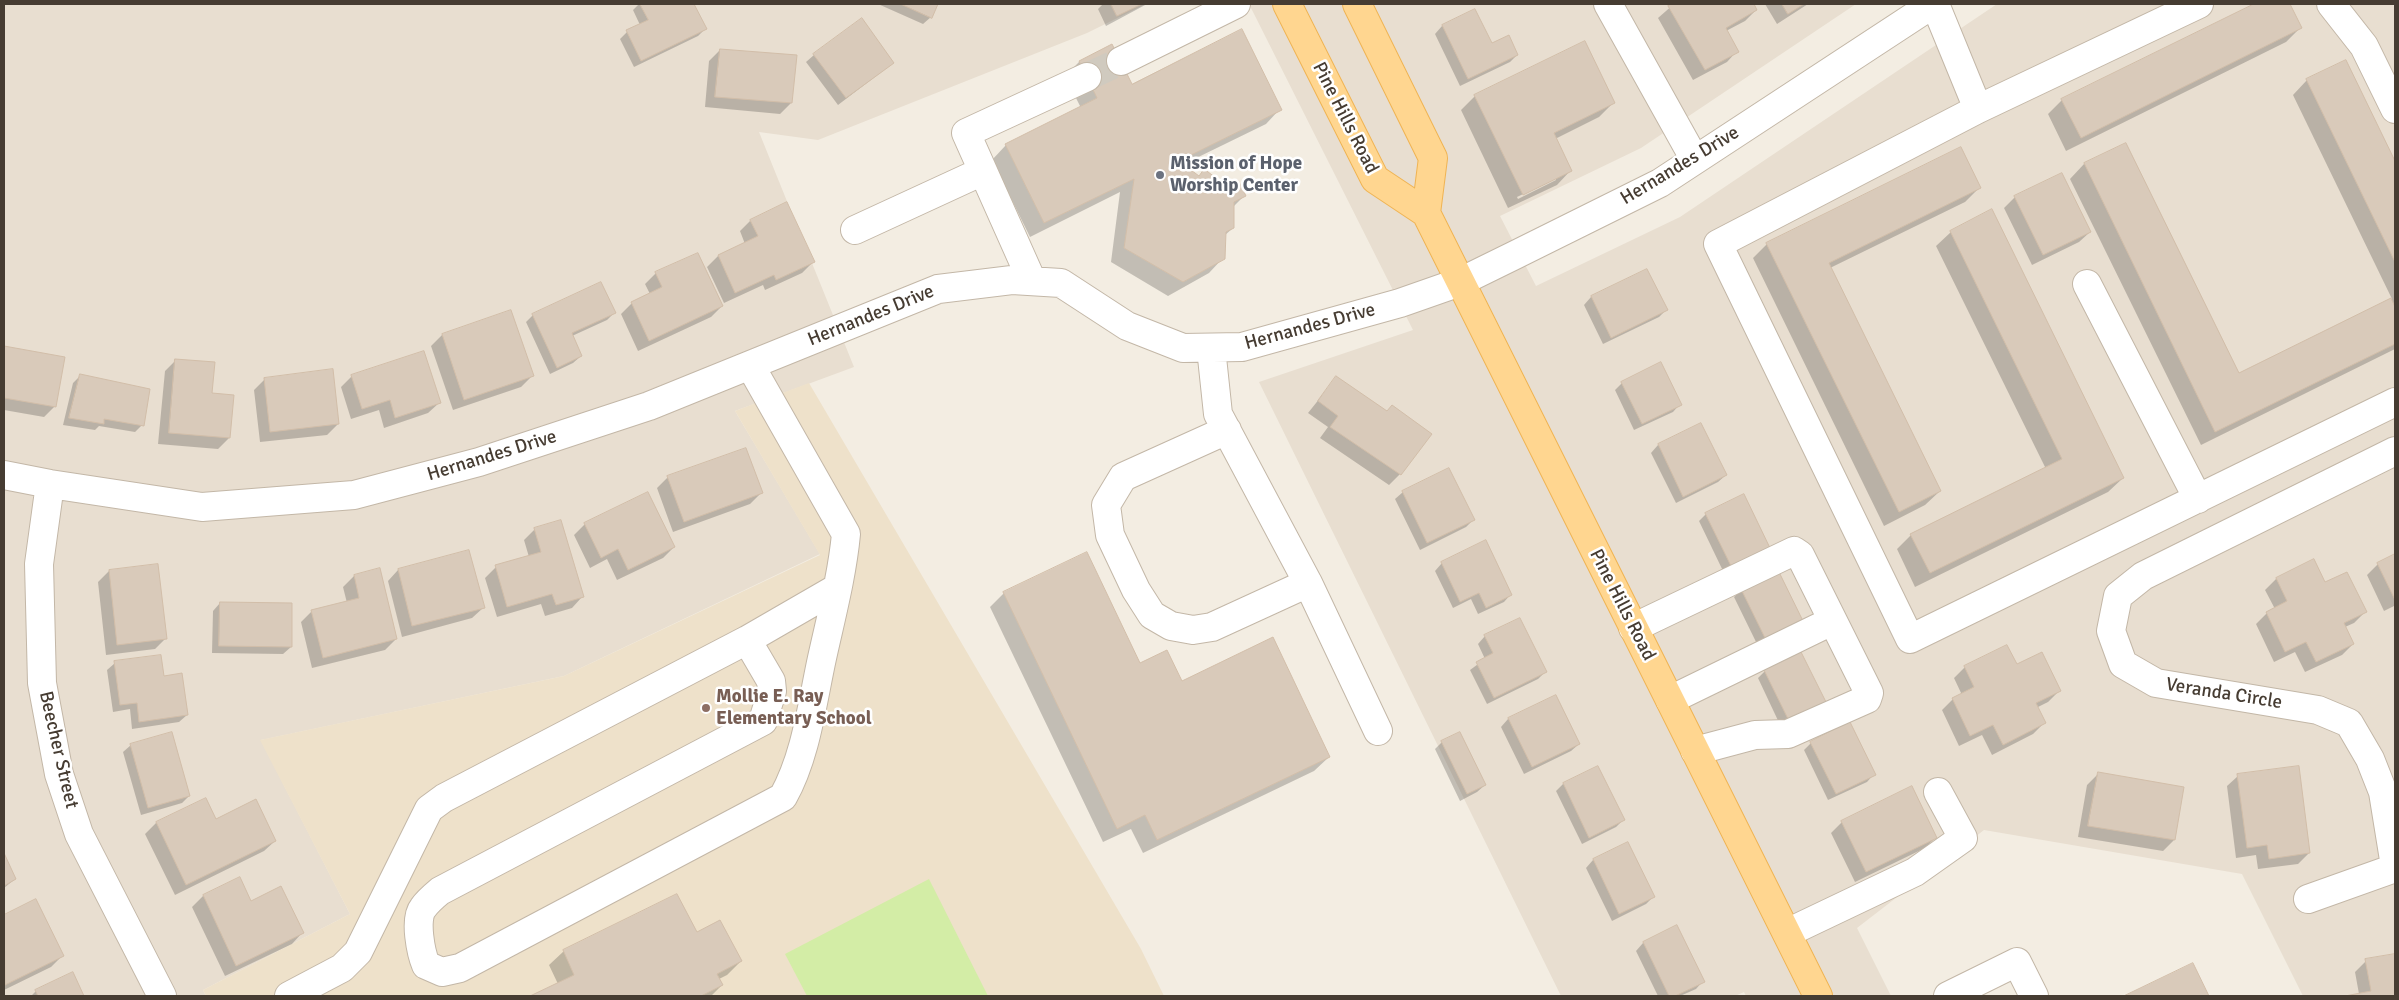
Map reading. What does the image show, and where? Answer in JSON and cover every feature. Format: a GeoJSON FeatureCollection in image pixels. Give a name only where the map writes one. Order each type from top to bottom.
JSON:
{"type":"FeatureCollection","features":[{"type":"Feature","properties":{"kind":"main road","name":"Pine Hills Road"},"geometry":{"type":"LineString","coordinates":[[1286,4],[1375,179],[1426,213],[1818,996]]}},
{"type":"Feature","properties":{"kind":"main road"},"geometry":{"type":"LineString","coordinates":[[1357,4],[1433,158],[1426,213]]}},
{"type":"Feature","properties":{"kind":"street"},"geometry":{"type":"LineString","coordinates":[[1121,61],[1236,4]]}},
{"type":"Feature","properties":{"kind":"street"},"geometry":{"type":"LineString","coordinates":[[1608,4],[1695,160]]}},
{"type":"Feature","properties":{"kind":"street"},"geometry":{"type":"LineString","coordinates":[[1934,4],[1978,109]]}},
{"type":"Feature","properties":{"kind":"street","name":"Hernandes Drive"},"geometry":{"type":"LineString","coordinates":[[4,475],[50,484],[202,507],[354,495],[479,462],[649,406],[938,289],[1012,280],[1061,283],[1127,326],[1182,348],[1242,347],[1400,302],[1460,282],[1660,183],[1934,4]]}},
{"type":"Feature","properties":{"kind":"street"},"geometry":{"type":"LineString","coordinates":[[2199,4],[1978,109],[1718,244],[1910,639],[2395,402]]}},
{"type":"Feature","properties":{"kind":"street"},"geometry":{"type":"LineString","coordinates":[[2331,4],[2364,46],[2395,109]]}},
{"type":"Feature","properties":{"kind":"street"},"geometry":{"type":"LineString","coordinates":[[1032,281],[966,133],[1087,77]]}},
{"type":"Feature","properties":{"kind":"street"},"geometry":{"type":"LineString","coordinates":[[855,230],[983,172]]}},
{"type":"Feature","properties":{"kind":"street"},"geometry":{"type":"LineString","coordinates":[[2087,284],[2198,499]]}},
{"type":"Feature","properties":{"kind":"street"},"geometry":{"type":"LineString","coordinates":[[1211,348],[1218,414],[1308,583],[1378,731]]}},
{"type":"Feature","properties":{"kind":"street"},"geometry":{"type":"LineString","coordinates":[[747,640],[771,681],[772,691],[763,721],[440,891],[422,909],[419,928],[422,954],[426,965],[442,972],[460,968],[783,797],[794,778],[812,707],[843,562],[846,534],[750,365]]}},
{"type":"Feature","properties":{"kind":"street"},"geometry":{"type":"LineString","coordinates":[[1226,430],[1122,477],[1106,505],[1110,535],[1136,590],[1152,614],[1171,626],[1193,630],[1212,627],[1308,583]]}},
{"type":"Feature","properties":{"kind":"street","name":"Veranda Circle"},"geometry":{"type":"LineString","coordinates":[[2395,451],[2143,576],[2118,596],[2111,631],[2123,664],[2156,683],[2318,710],[2348,723],[2370,759],[2382,792],[2395,867]]}},
{"type":"Feature","properties":{"kind":"street","name":"Beecher Street"},"geometry":{"type":"LineString","coordinates":[[50,484],[39,564],[42,682],[59,774],[79,834],[162,996]]}},
{"type":"Feature","properties":{"kind":"street"},"geometry":{"type":"LineString","coordinates":[[1633,628],[1794,550],[1800,555],[1869,693],[1867,699],[1788,734],[1755,735],[1695,751]]}},
{"type":"Feature","properties":{"kind":"street"},"geometry":{"type":"LineString","coordinates":[[289,996],[342,968],[358,952],[429,809],[444,798],[747,640],[837,588]]}},
{"type":"Feature","properties":{"kind":"street"},"geometry":{"type":"LineString","coordinates":[[1670,700],[1832,621]]}},
{"type":"Feature","properties":{"kind":"street"},"geometry":{"type":"LineString","coordinates":[[1787,933],[1915,872],[1963,838],[1938,792]]}},
{"type":"Feature","properties":{"kind":"street"},"geometry":{"type":"LineString","coordinates":[[2308,898],[2395,867]]}},
{"type":"Feature","properties":{"kind":"street"},"geometry":{"type":"LineString","coordinates":[[1954,995],[2017,962],[2034,996]]}},
{"type":"Feature","properties":{"kind":"shaded area"},"geometry":{"type":"Polygon","coordinates":[[[4,4],[1146,4],[1087,33],[818,140],[759,132],[854,367],[735,411],[820,554],[564,676],[261,740],[350,914],[203,990],[206,996],[4,996],[4,4]]]}},
{"type":"Feature","properties":{"kind":"shaded area"},"geometry":{"type":"Polygon","coordinates":[[[1249,4],[1856,4],[1641,148],[1500,216],[1536,286],[1680,217],[1997,4],[2393,4],[2395,9],[2395,996],[2303,996],[2242,874],[1984,830],[1857,928],[1891,996],[1746,996],[1744,992],[1735,996],[1561,996],[1259,382],[1413,330],[1249,4]]]}},
{"type":"Feature","properties":{"kind":"shaded area","name":"Mollie E. Ray Elementary School"},"geometry":{"type":"Polygon","coordinates":[[[809,383],[1141,949],[1164,996],[206,996],[203,990],[350,914],[260,740],[564,676],[820,555],[735,411],[809,383]]]}},
{"type":"Feature","properties":{"kind":"green space"},"geometry":{"type":"Polygon","coordinates":[[[929,879],[988,996],[807,996],[785,954],[929,879]]]}},
{"type":"Feature","properties":{"kind":"building"},"geometry":{"type":"Polygon","coordinates":[[[640,4],[694,4],[707,29],[641,61],[626,30],[648,20],[640,4]]]}},
{"type":"Feature","properties":{"kind":"building"},"geometry":{"type":"Polygon","coordinates":[[[901,4],[938,4],[932,18],[901,4]]]}},
{"type":"Feature","properties":{"kind":"building"},"geometry":{"type":"Polygon","coordinates":[[[1111,4],[1142,4],[1117,16],[1111,4]]]}},
{"type":"Feature","properties":{"kind":"building"},"geometry":{"type":"Polygon","coordinates":[[[1672,4],[1754,4],[1757,10],[1726,28],[1739,52],[1705,70],[1668,6],[1672,4]]]}},
{"type":"Feature","properties":{"kind":"building"},"geometry":{"type":"Polygon","coordinates":[[[1782,4],[1804,4],[1788,14],[1782,4]]]}},
{"type":"Feature","properties":{"kind":"building"},"geometry":{"type":"Polygon","coordinates":[[[2254,4],[2290,4],[2302,28],[2081,138],[2061,99],[2254,4]]]}},
{"type":"Feature","properties":{"kind":"building"},"geometry":{"type":"Polygon","coordinates":[[[1475,9],[1492,43],[1509,35],[1518,55],[1468,79],[1442,25],[1475,9]]]}},
{"type":"Feature","properties":{"kind":"building"},"geometry":{"type":"Polygon","coordinates":[[[862,18],[894,63],[846,98],[813,54],[862,18]]]}},
{"type":"Feature","properties":{"kind":"building"},"geometry":{"type":"Polygon","coordinates":[[[1242,29],[1282,110],[1179,161],[1199,176],[1204,169],[1227,186],[1238,180],[1246,196],[1234,202],[1234,228],[1226,232],[1225,259],[1183,282],[1124,248],[1134,179],[1044,223],[1005,144],[1097,98],[1079,61],[1112,44],[1132,84],[1242,29]]]}},
{"type":"Feature","properties":{"kind":"building"},"geometry":{"type":"Polygon","coordinates":[[[1585,41],[1615,103],[1554,133],[1572,171],[1523,195],[1474,95],[1585,41]]]}},
{"type":"Feature","properties":{"kind":"building"},"geometry":{"type":"Polygon","coordinates":[[[720,49],[797,55],[792,103],[715,97],[720,49]]]}},
{"type":"Feature","properties":{"kind":"building"},"geometry":{"type":"Polygon","coordinates":[[[2346,60],[2395,161],[2395,262],[2306,79],[2346,60]]]}},
{"type":"Feature","properties":{"kind":"building"},"geometry":{"type":"Polygon","coordinates":[[[2126,143],[2239,373],[2391,298],[2395,307],[2395,344],[2215,432],[2084,163],[2126,143]]]}},
{"type":"Feature","properties":{"kind":"building"},"geometry":{"type":"Polygon","coordinates":[[[1961,147],[1981,188],[1829,263],[1941,491],[1899,512],[1766,243],[1961,147]]]}},
{"type":"Feature","properties":{"kind":"building"},"geometry":{"type":"Polygon","coordinates":[[[2062,173],[2091,232],[2043,255],[2014,196],[2062,173]]]}},
{"type":"Feature","properties":{"kind":"building"},"geometry":{"type":"Polygon","coordinates":[[[787,202],[815,262],[776,280],[774,275],[735,293],[718,255],[758,236],[750,220],[787,202]]]}},
{"type":"Feature","properties":{"kind":"building"},"geometry":{"type":"Polygon","coordinates":[[[1992,209],[2124,478],[1930,573],[1910,534],[2062,459],[1950,231],[1992,209]]]}},
{"type":"Feature","properties":{"kind":"building"},"geometry":{"type":"Polygon","coordinates":[[[698,253],[723,306],[649,341],[631,302],[662,287],[655,272],[698,253]]]}},
{"type":"Feature","properties":{"kind":"building"},"geometry":{"type":"Polygon","coordinates":[[[1647,269],[1668,310],[1611,338],[1591,296],[1647,269]]]}},
{"type":"Feature","properties":{"kind":"building"},"geometry":{"type":"Polygon","coordinates":[[[601,282],[616,313],[572,333],[582,356],[557,368],[532,314],[601,282]]]}},
{"type":"Feature","properties":{"kind":"building"},"geometry":{"type":"Polygon","coordinates":[[[511,310],[534,376],[464,400],[442,334],[511,310]]]}},
{"type":"Feature","properties":{"kind":"building"},"geometry":{"type":"Polygon","coordinates":[[[4,346],[65,357],[56,407],[4,398],[4,346]]]}},
{"type":"Feature","properties":{"kind":"building"},"geometry":{"type":"Polygon","coordinates":[[[424,351],[441,403],[395,418],[390,400],[362,409],[351,375],[424,351]]]}},
{"type":"Feature","properties":{"kind":"building"},"geometry":{"type":"Polygon","coordinates":[[[175,359],[215,362],[212,393],[234,395],[230,438],[169,433],[175,359]]]}},
{"type":"Feature","properties":{"kind":"building"},"geometry":{"type":"Polygon","coordinates":[[[1661,362],[1682,405],[1642,424],[1621,382],[1661,362]]]}},
{"type":"Feature","properties":{"kind":"building"},"geometry":{"type":"Polygon","coordinates":[[[333,369],[339,424],[270,432],[264,378],[333,369]]]}},
{"type":"Feature","properties":{"kind":"building"},"geometry":{"type":"Polygon","coordinates":[[[80,374],[150,389],[144,426],[104,419],[104,424],[69,418],[80,374]]]}},
{"type":"Feature","properties":{"kind":"building"},"geometry":{"type":"Polygon","coordinates":[[[1336,376],[1387,411],[1392,405],[1432,434],[1401,475],[1330,427],[1338,416],[1318,401],[1336,376]]]}},
{"type":"Feature","properties":{"kind":"building"},"geometry":{"type":"Polygon","coordinates":[[[1701,423],[1727,475],[1683,497],[1658,444],[1701,423]]]}},
{"type":"Feature","properties":{"kind":"building"},"geometry":{"type":"Polygon","coordinates":[[[746,448],[763,493],[684,522],[667,476],[746,448]]]}},
{"type":"Feature","properties":{"kind":"building"},"geometry":{"type":"Polygon","coordinates":[[[1449,468],[1475,520],[1427,543],[1402,491],[1449,468]]]}},
{"type":"Feature","properties":{"kind":"building"},"geometry":{"type":"Polygon","coordinates":[[[648,492],[675,547],[628,570],[618,549],[601,558],[584,523],[648,492]]]}},
{"type":"Feature","properties":{"kind":"building"},"geometry":{"type":"Polygon","coordinates":[[[1744,494],[1770,548],[1731,566],[1705,513],[1744,494]]]}},
{"type":"Feature","properties":{"kind":"building"},"geometry":{"type":"Polygon","coordinates":[[[561,520],[584,597],[556,605],[552,594],[507,607],[495,565],[541,552],[534,528],[561,520]]]}},
{"type":"Feature","properties":{"kind":"building"},"geometry":{"type":"Polygon","coordinates":[[[1486,540],[1512,595],[1486,608],[1479,593],[1460,602],[1441,562],[1486,540]]]}},
{"type":"Feature","properties":{"kind":"building"},"geometry":{"type":"Polygon","coordinates":[[[469,550],[485,608],[412,626],[398,569],[469,550]]]}},
{"type":"Feature","properties":{"kind":"building"},"geometry":{"type":"Polygon","coordinates":[[[1087,552],[1140,663],[1167,650],[1182,681],[1273,637],[1330,757],[1157,840],[1145,815],[1117,829],[1003,592],[1087,552]]]}},
{"type":"Feature","properties":{"kind":"building"},"geometry":{"type":"Polygon","coordinates":[[[2395,554],[2395,600],[2377,563],[2395,554]]]}},
{"type":"Feature","properties":{"kind":"building"},"geometry":{"type":"Polygon","coordinates":[[[2314,559],[2325,582],[2347,572],[2367,612],[2344,623],[2354,644],[2316,662],[2306,642],[2285,652],[2266,612],[2287,601],[2276,578],[2314,559]]]}},
{"type":"Feature","properties":{"kind":"building"},"geometry":{"type":"Polygon","coordinates":[[[158,564],[167,639],[117,645],[109,570],[158,564]]]}},
{"type":"Feature","properties":{"kind":"building"},"geometry":{"type":"Polygon","coordinates":[[[380,568],[397,639],[323,658],[311,610],[359,598],[354,575],[380,568]]]}},
{"type":"Feature","properties":{"kind":"building"},"geometry":{"type":"Polygon","coordinates":[[[1778,570],[1803,621],[1766,640],[1741,589],[1778,570]]]}},
{"type":"Feature","properties":{"kind":"building"},"geometry":{"type":"Polygon","coordinates":[[[220,602],[292,603],[292,647],[219,646],[220,602]]]}},
{"type":"Feature","properties":{"kind":"building"},"geometry":{"type":"Polygon","coordinates":[[[1520,618],[1547,672],[1494,698],[1476,662],[1493,653],[1484,635],[1520,618]]]}},
{"type":"Feature","properties":{"kind":"building"},"geometry":{"type":"Polygon","coordinates":[[[2007,645],[2017,664],[2042,652],[2061,691],[2036,703],[2046,723],[2003,745],[1993,725],[1970,736],[1952,698],[1974,687],[1964,666],[2007,645]]]}},
{"type":"Feature","properties":{"kind":"building"},"geometry":{"type":"Polygon","coordinates":[[[1801,652],[1827,704],[1790,723],[1764,670],[1801,652]]]}},
{"type":"Feature","properties":{"kind":"building"},"geometry":{"type":"Polygon","coordinates":[[[161,655],[164,676],[182,673],[188,715],[139,722],[137,703],[120,705],[114,661],[161,655]]]}},
{"type":"Feature","properties":{"kind":"building"},"geometry":{"type":"Polygon","coordinates":[[[1556,695],[1580,744],[1532,767],[1508,718],[1556,695]]]}},
{"type":"Feature","properties":{"kind":"building"},"geometry":{"type":"Polygon","coordinates":[[[1850,722],[1876,775],[1836,794],[1810,742],[1850,722]]]}},
{"type":"Feature","properties":{"kind":"building"},"geometry":{"type":"Polygon","coordinates":[[[172,732],[190,796],[148,808],[130,744],[172,732]]]}},
{"type":"Feature","properties":{"kind":"building"},"geometry":{"type":"Polygon","coordinates":[[[1460,732],[1486,785],[1467,794],[1441,741],[1460,732]]]}},
{"type":"Feature","properties":{"kind":"building"},"geometry":{"type":"Polygon","coordinates":[[[1598,766],[1625,820],[1589,838],[1563,783],[1598,766]]]}},
{"type":"Feature","properties":{"kind":"building"},"geometry":{"type":"Polygon","coordinates":[[[2299,766],[2310,853],[2269,859],[2267,845],[2247,848],[2237,774],[2299,766]]]}},
{"type":"Feature","properties":{"kind":"building"},"geometry":{"type":"Polygon","coordinates":[[[2098,772],[2184,787],[2175,840],[2088,826],[2098,772]]]}},
{"type":"Feature","properties":{"kind":"building"},"geometry":{"type":"Polygon","coordinates":[[[1912,786],[1937,838],[1866,872],[1841,821],[1912,786]]]}},
{"type":"Feature","properties":{"kind":"building"},"geometry":{"type":"Polygon","coordinates":[[[206,798],[216,819],[256,799],[276,841],[186,885],[156,822],[206,798]]]}},
{"type":"Feature","properties":{"kind":"building"},"geometry":{"type":"Polygon","coordinates":[[[1628,842],[1655,897],[1619,914],[1593,859],[1628,842]]]}},
{"type":"Feature","properties":{"kind":"building"},"geometry":{"type":"Polygon","coordinates":[[[4,853],[16,879],[4,886],[4,853]]]}},
{"type":"Feature","properties":{"kind":"building"},"geometry":{"type":"Polygon","coordinates":[[[240,877],[251,901],[281,886],[304,933],[236,966],[203,895],[240,877]]]}},
{"type":"Feature","properties":{"kind":"building"},"geometry":{"type":"Polygon","coordinates":[[[677,894],[697,932],[720,920],[742,961],[717,974],[723,985],[701,996],[530,996],[574,975],[563,950],[677,894]]]}},
{"type":"Feature","properties":{"kind":"building"},"geometry":{"type":"Polygon","coordinates":[[[36,899],[64,956],[5,985],[4,915],[36,899]]]}},
{"type":"Feature","properties":{"kind":"building"},"geometry":{"type":"Polygon","coordinates":[[[1677,925],[1705,982],[1675,996],[1669,996],[1643,942],[1677,925]]]}},
{"type":"Feature","properties":{"kind":"building"},"geometry":{"type":"Polygon","coordinates":[[[2395,954],[2395,996],[2345,996],[2371,991],[2365,959],[2395,954]]]}},
{"type":"Feature","properties":{"kind":"building"},"geometry":{"type":"Polygon","coordinates":[[[2193,963],[2209,996],[2124,996],[2193,963]]]}},
{"type":"Feature","properties":{"kind":"building"},"geometry":{"type":"Polygon","coordinates":[[[73,972],[84,996],[38,996],[35,990],[73,972]]]}},
{"type":"Feature","properties":{"kind":"tunnel"},"geometry":{"type":"LineString","coordinates":[[1087,77],[1121,61]]}},
{"type":"Feature","properties":{"kind":"place","name":"Mission of Hope Worship Center"},"geometry":{"type":"Point","coordinates":[1160,175]}},
{"type":"Feature","properties":{"kind":"place","name":"Mollie E. Ray Elementary School"},"geometry":{"type":"Point","coordinates":[706,708]}}]}
